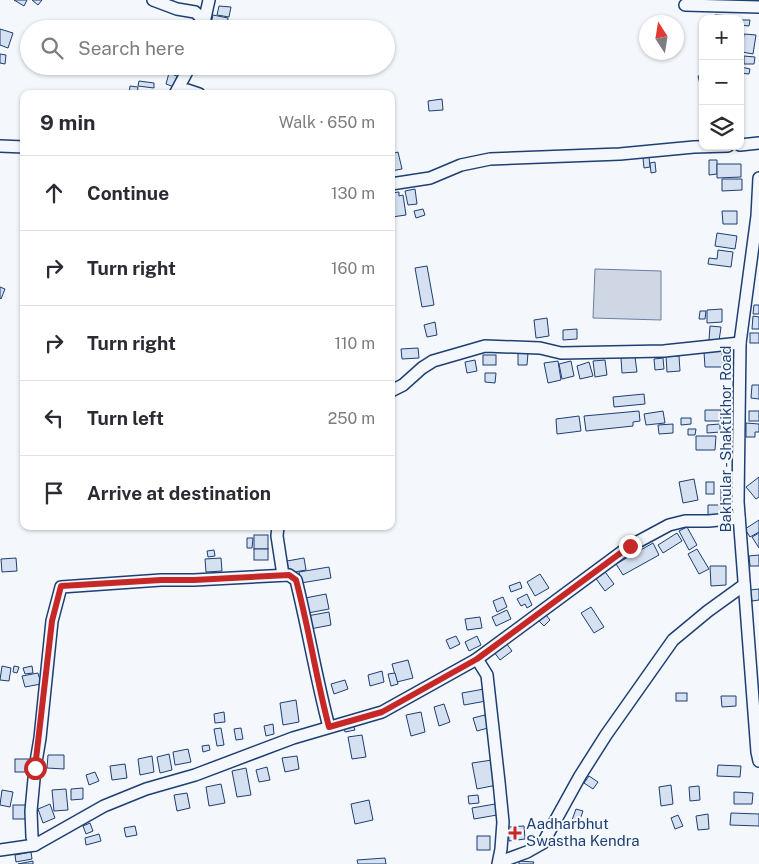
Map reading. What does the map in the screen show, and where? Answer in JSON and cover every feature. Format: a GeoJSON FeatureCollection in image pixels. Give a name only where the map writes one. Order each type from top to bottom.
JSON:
{"type":"FeatureCollection","features":[{"type":"Feature","properties":{"kind":"street"},"geometry":{"type":"LineString","coordinates":[[153,0],[177,9],[195,12],[201,20]]}},
{"type":"Feature","properties":{"kind":"street"},"geometry":{"type":"LineString","coordinates":[[205,20],[210,0]]}},
{"type":"Feature","properties":{"kind":"street"},"geometry":{"type":"LineString","coordinates":[[685,5],[759,7]]}},
{"type":"Feature","properties":{"kind":"street"},"geometry":{"type":"LineString","coordinates":[[177,90],[185,75]]}},
{"type":"Feature","properties":{"kind":"street"},"geometry":{"type":"LineString","coordinates":[[744,145],[759,143]]}},
{"type":"Feature","properties":{"kind":"street"},"geometry":{"type":"LineString","coordinates":[[0,146],[20,146]]}},
{"type":"Feature","properties":{"kind":"street"},"geometry":{"type":"LineString","coordinates":[[395,183],[430,178],[462,165],[490,159],[620,154],[699,148]]}},
{"type":"Feature","properties":{"kind":"street","name":"Bakhular - Shaktikhor Road"},"geometry":{"type":"LineString","coordinates":[[759,178],[757,216],[740,343],[738,502],[759,761]]}},
{"type":"Feature","properties":{"kind":"street"},"geometry":{"type":"LineString","coordinates":[[395,390],[433,361],[485,346],[540,348],[570,353],[664,351],[740,343]]}},
{"type":"Feature","properties":{"kind":"street"},"geometry":{"type":"LineString","coordinates":[[0,850],[35,845],[104,806],[146,789],[195,775],[293,738],[382,712],[477,659],[623,552],[669,525],[685,521],[739,518]]}},
{"type":"Feature","properties":{"kind":"street"},"geometry":{"type":"LineString","coordinates":[[278,530],[283,576]]}},
{"type":"Feature","properties":{"kind":"street"},"geometry":{"type":"LineString","coordinates":[[35,845],[32,837],[31,811],[35,768],[52,621],[61,586],[289,575],[296,580],[329,727]]}},
{"type":"Feature","properties":{"kind":"street"},"geometry":{"type":"LineString","coordinates":[[504,864],[508,859],[527,852],[543,843],[580,776],[606,735],[673,640],[744,585]]}},
{"type":"Feature","properties":{"kind":"street"},"geometry":{"type":"LineString","coordinates":[[477,659],[487,676],[498,773],[503,822],[498,864]]}},
{"type":"Feature","properties":{"kind":"shaded area"},"geometry":{"type":"Polygon","coordinates":[[[595,269],[661,271],[661,320],[593,318],[595,269]]]}},
{"type":"Feature","properties":{"kind":"building"},"geometry":{"type":"Polygon","coordinates":[[[14,0],[27,0],[24,6],[14,0]]]}},
{"type":"Feature","properties":{"kind":"building"},"geometry":{"type":"Polygon","coordinates":[[[32,0],[42,0],[38,5],[32,0]]]}},
{"type":"Feature","properties":{"kind":"building"},"geometry":{"type":"Polygon","coordinates":[[[219,6],[231,7],[229,17],[217,15],[219,6]]]}},
{"type":"Feature","properties":{"kind":"building"},"geometry":{"type":"Polygon","coordinates":[[[213,15],[228,18],[228,20],[212,20],[213,15]]]}},
{"type":"Feature","properties":{"kind":"building"},"geometry":{"type":"Polygon","coordinates":[[[744,20],[750,20],[749,26],[744,25],[744,20]]]}},
{"type":"Feature","properties":{"kind":"building"},"geometry":{"type":"Polygon","coordinates":[[[0,29],[13,33],[8,48],[0,45],[0,29]]]}},
{"type":"Feature","properties":{"kind":"building"},"geometry":{"type":"Polygon","coordinates":[[[744,34],[756,35],[753,54],[744,52],[744,34]]]}},
{"type":"Feature","properties":{"kind":"building"},"geometry":{"type":"Polygon","coordinates":[[[0,54],[6,55],[5,64],[0,63],[0,54]]]}},
{"type":"Feature","properties":{"kind":"building"},"geometry":{"type":"Polygon","coordinates":[[[744,56],[755,57],[754,64],[744,64],[744,56]]]}},
{"type":"Feature","properties":{"kind":"building"},"geometry":{"type":"Polygon","coordinates":[[[744,68],[750,69],[749,74],[744,73],[744,68]]]}},
{"type":"Feature","properties":{"kind":"building"},"geometry":{"type":"Polygon","coordinates":[[[168,75],[177,76],[174,87],[166,84],[168,75]]]}},
{"type":"Feature","properties":{"kind":"building"},"geometry":{"type":"Polygon","coordinates":[[[139,81],[154,83],[154,88],[138,86],[139,81]]]}},
{"type":"Feature","properties":{"kind":"building"},"geometry":{"type":"Polygon","coordinates":[[[130,86],[138,87],[138,90],[130,90],[130,86]]]}},
{"type":"Feature","properties":{"kind":"building"},"geometry":{"type":"Polygon","coordinates":[[[442,99],[443,110],[429,111],[428,101],[442,99]]]}},
{"type":"Feature","properties":{"kind":"building"},"geometry":{"type":"Polygon","coordinates":[[[398,152],[402,169],[395,170],[395,153],[398,152]]]}},
{"type":"Feature","properties":{"kind":"building"},"geometry":{"type":"Polygon","coordinates":[[[649,157],[650,167],[644,168],[643,158],[649,157]]]}},
{"type":"Feature","properties":{"kind":"building"},"geometry":{"type":"Polygon","coordinates":[[[709,160],[717,160],[717,174],[709,175],[709,160]]]}},
{"type":"Feature","properties":{"kind":"building"},"geometry":{"type":"Polygon","coordinates":[[[655,162],[656,172],[651,173],[650,163],[655,162]]]}},
{"type":"Feature","properties":{"kind":"building"},"geometry":{"type":"Polygon","coordinates":[[[717,164],[741,164],[741,177],[717,178],[717,164]]]}},
{"type":"Feature","properties":{"kind":"building"},"geometry":{"type":"Polygon","coordinates":[[[722,179],[742,179],[742,190],[722,191],[722,179]]]}},
{"type":"Feature","properties":{"kind":"building"},"geometry":{"type":"Polygon","coordinates":[[[415,189],[417,204],[408,205],[405,191],[415,189]]]}},
{"type":"Feature","properties":{"kind":"building"},"geometry":{"type":"Polygon","coordinates":[[[395,192],[399,192],[399,196],[403,195],[406,215],[395,217],[395,192]]]}},
{"type":"Feature","properties":{"kind":"building"},"geometry":{"type":"Polygon","coordinates":[[[423,209],[425,215],[416,218],[414,211],[423,209]]]}},
{"type":"Feature","properties":{"kind":"building"},"geometry":{"type":"Polygon","coordinates":[[[722,211],[737,211],[737,224],[723,224],[722,211]]]}},
{"type":"Feature","properties":{"kind":"building"},"geometry":{"type":"Polygon","coordinates":[[[717,233],[737,236],[735,249],[715,246],[717,233]]]}},
{"type":"Feature","properties":{"kind":"building"},"geometry":{"type":"Polygon","coordinates":[[[718,250],[733,252],[731,267],[708,264],[709,258],[717,259],[718,250]]]}},
{"type":"Feature","properties":{"kind":"building"},"geometry":{"type":"Polygon","coordinates":[[[427,266],[434,305],[422,307],[415,268],[427,266]]]}},
{"type":"Feature","properties":{"kind":"building"},"geometry":{"type":"Polygon","coordinates":[[[0,287],[5,289],[1,299],[0,298],[0,287]]]}},
{"type":"Feature","properties":{"kind":"building"},"geometry":{"type":"Polygon","coordinates":[[[754,305],[759,305],[759,314],[753,314],[754,305]]]}},
{"type":"Feature","properties":{"kind":"building"},"geometry":{"type":"Polygon","coordinates":[[[722,309],[722,322],[707,323],[707,310],[722,309]]]}},
{"type":"Feature","properties":{"kind":"building"},"geometry":{"type":"Polygon","coordinates":[[[700,311],[706,311],[705,319],[699,319],[700,311]]]}},
{"type":"Feature","properties":{"kind":"building"},"geometry":{"type":"Polygon","coordinates":[[[753,316],[759,317],[759,329],[752,329],[753,316]]]}},
{"type":"Feature","properties":{"kind":"building"},"geometry":{"type":"Polygon","coordinates":[[[547,318],[549,336],[536,338],[534,320],[547,318]]]}},
{"type":"Feature","properties":{"kind":"building"},"geometry":{"type":"Polygon","coordinates":[[[435,322],[437,335],[427,337],[424,325],[435,322]]]}},
{"type":"Feature","properties":{"kind":"building"},"geometry":{"type":"Polygon","coordinates":[[[710,326],[721,327],[719,341],[709,340],[710,326]]]}},
{"type":"Feature","properties":{"kind":"building"},"geometry":{"type":"Polygon","coordinates":[[[577,329],[577,339],[563,340],[563,330],[577,329]]]}},
{"type":"Feature","properties":{"kind":"building"},"geometry":{"type":"Polygon","coordinates":[[[750,333],[759,333],[759,343],[750,343],[750,333]]]}},
{"type":"Feature","properties":{"kind":"building"},"geometry":{"type":"Polygon","coordinates":[[[418,348],[419,358],[402,359],[401,349],[418,348]]]}},
{"type":"Feature","properties":{"kind":"building"},"geometry":{"type":"Polygon","coordinates":[[[722,351],[723,367],[705,367],[704,352],[722,351]]]}},
{"type":"Feature","properties":{"kind":"building"},"geometry":{"type":"Polygon","coordinates":[[[518,353],[528,353],[527,365],[518,365],[518,353]]]}},
{"type":"Feature","properties":{"kind":"building"},"geometry":{"type":"Polygon","coordinates":[[[483,355],[496,355],[496,365],[483,365],[483,355]]]}},
{"type":"Feature","properties":{"kind":"building"},"geometry":{"type":"Polygon","coordinates":[[[666,356],[679,356],[680,371],[667,372],[666,356]]]}},
{"type":"Feature","properties":{"kind":"building"},"geometry":{"type":"Polygon","coordinates":[[[635,357],[637,372],[622,373],[621,358],[635,357]]]}},
{"type":"Feature","properties":{"kind":"building"},"geometry":{"type":"Polygon","coordinates":[[[663,358],[664,369],[655,370],[654,359],[663,358]]]}},
{"type":"Feature","properties":{"kind":"building"},"geometry":{"type":"Polygon","coordinates":[[[475,360],[477,371],[467,373],[465,362],[475,360]]]}},
{"type":"Feature","properties":{"kind":"building"},"geometry":{"type":"Polygon","coordinates":[[[605,360],[607,375],[595,377],[593,361],[605,360]]]}},
{"type":"Feature","properties":{"kind":"building"},"geometry":{"type":"Polygon","coordinates":[[[558,361],[561,380],[548,383],[544,363],[558,361]]]}},
{"type":"Feature","properties":{"kind":"building"},"geometry":{"type":"Polygon","coordinates":[[[571,361],[574,376],[562,379],[559,364],[571,361]]]}},
{"type":"Feature","properties":{"kind":"building"},"geometry":{"type":"Polygon","coordinates":[[[589,362],[593,376],[580,379],[577,366],[589,362]]]}},
{"type":"Feature","properties":{"kind":"building"},"geometry":{"type":"Polygon","coordinates":[[[485,373],[496,373],[495,383],[485,382],[485,373]]]}},
{"type":"Feature","properties":{"kind":"building"},"geometry":{"type":"Polygon","coordinates":[[[752,385],[759,385],[759,399],[751,398],[752,385]]]}},
{"type":"Feature","properties":{"kind":"building"},"geometry":{"type":"Polygon","coordinates":[[[644,394],[645,404],[614,407],[613,397],[644,394]]]}},
{"type":"Feature","properties":{"kind":"building"},"geometry":{"type":"Polygon","coordinates":[[[705,410],[721,410],[720,421],[705,421],[705,410]]]}},
{"type":"Feature","properties":{"kind":"building"},"geometry":{"type":"Polygon","coordinates":[[[639,411],[640,421],[633,422],[633,426],[586,431],[584,416],[639,411]]]}},
{"type":"Feature","properties":{"kind":"building"},"geometry":{"type":"Polygon","coordinates":[[[663,411],[665,423],[646,425],[644,414],[663,411]]]}},
{"type":"Feature","properties":{"kind":"building"},"geometry":{"type":"Polygon","coordinates":[[[749,411],[759,411],[759,421],[749,421],[749,411]]]}},
{"type":"Feature","properties":{"kind":"building"},"geometry":{"type":"Polygon","coordinates":[[[579,416],[581,431],[557,434],[556,419],[579,416]]]}},
{"type":"Feature","properties":{"kind":"building"},"geometry":{"type":"Polygon","coordinates":[[[681,418],[691,418],[691,424],[681,425],[681,418]]]}},
{"type":"Feature","properties":{"kind":"building"},"geometry":{"type":"Polygon","coordinates":[[[746,423],[759,424],[759,432],[755,432],[755,437],[746,437],[746,423]]]}},
{"type":"Feature","properties":{"kind":"building"},"geometry":{"type":"Polygon","coordinates":[[[673,424],[673,433],[659,434],[658,425],[673,424]]]}},
{"type":"Feature","properties":{"kind":"building"},"geometry":{"type":"Polygon","coordinates":[[[720,424],[720,432],[707,433],[707,425],[720,424]]]}},
{"type":"Feature","properties":{"kind":"building"},"geometry":{"type":"Polygon","coordinates":[[[688,429],[696,429],[695,435],[688,435],[688,429]]]}},
{"type":"Feature","properties":{"kind":"building"},"geometry":{"type":"Polygon","coordinates":[[[696,436],[716,436],[715,450],[696,450],[696,436]]]}},
{"type":"Feature","properties":{"kind":"building"},"geometry":{"type":"Polygon","coordinates":[[[759,477],[759,497],[756,499],[746,487],[759,477]]]}},
{"type":"Feature","properties":{"kind":"building"},"geometry":{"type":"Polygon","coordinates":[[[694,479],[698,500],[683,503],[679,482],[694,479]]]}},
{"type":"Feature","properties":{"kind":"building"},"geometry":{"type":"Polygon","coordinates":[[[706,482],[714,482],[714,494],[706,494],[706,482]]]}},
{"type":"Feature","properties":{"kind":"building"},"geometry":{"type":"Polygon","coordinates":[[[721,485],[734,485],[735,517],[708,518],[708,505],[721,505],[721,485]]]}},
{"type":"Feature","properties":{"kind":"building"},"geometry":{"type":"Polygon","coordinates":[[[759,520],[759,532],[750,537],[745,529],[759,520]]]}},
{"type":"Feature","properties":{"kind":"building"},"geometry":{"type":"Polygon","coordinates":[[[687,527],[697,545],[689,550],[679,531],[687,527]]]}},
{"type":"Feature","properties":{"kind":"building"},"geometry":{"type":"Polygon","coordinates":[[[677,533],[682,541],[663,553],[658,545],[677,533]]]}},
{"type":"Feature","properties":{"kind":"building"},"geometry":{"type":"Polygon","coordinates":[[[759,533],[759,548],[752,537],[759,533]]]}},
{"type":"Feature","properties":{"kind":"building"},"geometry":{"type":"Polygon","coordinates":[[[254,535],[268,535],[268,549],[254,549],[254,535]]]}},
{"type":"Feature","properties":{"kind":"building"},"geometry":{"type":"Polygon","coordinates":[[[247,538],[253,538],[252,548],[247,548],[247,538]]]}},
{"type":"Feature","properties":{"kind":"building"},"geometry":{"type":"Polygon","coordinates":[[[653,543],[659,555],[623,575],[616,564],[653,543]]]}},
{"type":"Feature","properties":{"kind":"building"},"geometry":{"type":"Polygon","coordinates":[[[254,549],[268,549],[268,560],[254,560],[254,549]]]}},
{"type":"Feature","properties":{"kind":"building"},"geometry":{"type":"Polygon","coordinates":[[[697,549],[709,569],[699,574],[688,554],[697,549]]]}},
{"type":"Feature","properties":{"kind":"building"},"geometry":{"type":"Polygon","coordinates":[[[214,550],[215,556],[208,557],[207,551],[214,550]]]}},
{"type":"Feature","properties":{"kind":"building"},"geometry":{"type":"Polygon","coordinates":[[[759,555],[759,566],[750,566],[749,556],[759,555]]]}},
{"type":"Feature","properties":{"kind":"building"},"geometry":{"type":"Polygon","coordinates":[[[16,558],[17,571],[2,572],[1,559],[16,558]]]}},
{"type":"Feature","properties":{"kind":"building"},"geometry":{"type":"Polygon","coordinates":[[[221,558],[222,571],[206,572],[205,559],[221,558]]]}},
{"type":"Feature","properties":{"kind":"building"},"geometry":{"type":"Polygon","coordinates":[[[304,558],[306,570],[289,573],[287,561],[304,558]]]}},
{"type":"Feature","properties":{"kind":"building"},"geometry":{"type":"Polygon","coordinates":[[[710,566],[726,566],[726,585],[711,586],[710,566]]]}},
{"type":"Feature","properties":{"kind":"building"},"geometry":{"type":"Polygon","coordinates":[[[329,567],[331,578],[301,583],[299,572],[329,567]]]}},
{"type":"Feature","properties":{"kind":"building"},"geometry":{"type":"Polygon","coordinates":[[[603,569],[614,584],[605,591],[594,576],[603,569]]]}},
{"type":"Feature","properties":{"kind":"building"},"geometry":{"type":"Polygon","coordinates":[[[540,574],[549,588],[535,596],[527,582],[540,574]]]}},
{"type":"Feature","properties":{"kind":"building"},"geometry":{"type":"Polygon","coordinates":[[[520,582],[522,588],[511,592],[509,586],[520,582]]]}},
{"type":"Feature","properties":{"kind":"building"},"geometry":{"type":"Polygon","coordinates":[[[759,589],[759,600],[752,601],[750,590],[759,589]]]}},
{"type":"Feature","properties":{"kind":"building"},"geometry":{"type":"Polygon","coordinates":[[[326,594],[329,609],[308,613],[305,598],[326,594]]]}},
{"type":"Feature","properties":{"kind":"building"},"geometry":{"type":"Polygon","coordinates":[[[527,594],[532,605],[527,608],[525,604],[521,606],[517,599],[527,594]]]}},
{"type":"Feature","properties":{"kind":"building"},"geometry":{"type":"Polygon","coordinates":[[[503,597],[507,607],[497,612],[493,601],[503,597]]]}},
{"type":"Feature","properties":{"kind":"building"},"geometry":{"type":"Polygon","coordinates":[[[591,607],[604,627],[594,633],[581,613],[591,607]]]}},
{"type":"Feature","properties":{"kind":"building"},"geometry":{"type":"Polygon","coordinates":[[[507,610],[511,619],[496,626],[492,617],[507,610]]]}},
{"type":"Feature","properties":{"kind":"building"},"geometry":{"type":"Polygon","coordinates":[[[329,612],[331,625],[310,629],[307,616],[329,612]]]}},
{"type":"Feature","properties":{"kind":"building"},"geometry":{"type":"Polygon","coordinates":[[[546,615],[550,620],[544,626],[539,621],[546,615]]]}},
{"type":"Feature","properties":{"kind":"building"},"geometry":{"type":"Polygon","coordinates":[[[480,617],[482,628],[467,630],[465,619],[480,617]]]}},
{"type":"Feature","properties":{"kind":"building"},"geometry":{"type":"Polygon","coordinates":[[[456,636],[460,644],[450,649],[446,640],[456,636]]]}},
{"type":"Feature","properties":{"kind":"building"},"geometry":{"type":"Polygon","coordinates":[[[477,636],[481,645],[469,651],[465,642],[477,636]]]}},
{"type":"Feature","properties":{"kind":"building"},"geometry":{"type":"Polygon","coordinates":[[[506,643],[512,651],[500,660],[494,652],[506,643]]]}},
{"type":"Feature","properties":{"kind":"building"},"geometry":{"type":"Polygon","coordinates":[[[408,660],[413,678],[397,682],[392,664],[408,660]]]}},
{"type":"Feature","properties":{"kind":"building"},"geometry":{"type":"Polygon","coordinates":[[[2,666],[11,668],[9,681],[0,680],[2,666]]]}},
{"type":"Feature","properties":{"kind":"building"},"geometry":{"type":"Polygon","coordinates":[[[14,666],[19,667],[17,673],[13,672],[14,666]]]}},
{"type":"Feature","properties":{"kind":"building"},"geometry":{"type":"Polygon","coordinates":[[[32,666],[33,673],[25,674],[23,668],[32,666]]]}},
{"type":"Feature","properties":{"kind":"building"},"geometry":{"type":"Polygon","coordinates":[[[382,671],[384,682],[370,686],[368,675],[382,671]]]}},
{"type":"Feature","properties":{"kind":"building"},"geometry":{"type":"Polygon","coordinates":[[[38,673],[41,684],[25,687],[22,676],[38,673]]]}},
{"type":"Feature","properties":{"kind":"building"},"geometry":{"type":"Polygon","coordinates":[[[395,673],[398,684],[391,686],[388,674],[395,673]]]}},
{"type":"Feature","properties":{"kind":"building"},"geometry":{"type":"Polygon","coordinates":[[[345,680],[348,689],[334,694],[331,684],[345,680]]]}},
{"type":"Feature","properties":{"kind":"building"},"geometry":{"type":"Polygon","coordinates":[[[484,689],[486,701],[464,705],[462,693],[484,689]]]}},
{"type":"Feature","properties":{"kind":"building"},"geometry":{"type":"Polygon","coordinates":[[[676,693],[687,693],[687,701],[676,701],[676,693]]]}},
{"type":"Feature","properties":{"kind":"building"},"geometry":{"type":"Polygon","coordinates":[[[721,696],[736,696],[736,706],[722,707],[721,696]]]}},
{"type":"Feature","properties":{"kind":"building"},"geometry":{"type":"Polygon","coordinates":[[[296,700],[299,722],[283,725],[280,703],[296,700]]]}},
{"type":"Feature","properties":{"kind":"building"},"geometry":{"type":"Polygon","coordinates":[[[444,704],[450,722],[439,726],[434,707],[444,704]]]}},
{"type":"Feature","properties":{"kind":"building"},"geometry":{"type":"Polygon","coordinates":[[[224,712],[225,722],[215,723],[214,714],[224,712]]]}},
{"type":"Feature","properties":{"kind":"building"},"geometry":{"type":"Polygon","coordinates":[[[421,712],[425,732],[411,736],[406,715],[421,712]]]}},
{"type":"Feature","properties":{"kind":"building"},"geometry":{"type":"Polygon","coordinates":[[[485,715],[488,728],[477,731],[473,718],[485,715]]]}},
{"type":"Feature","properties":{"kind":"building"},"geometry":{"type":"Polygon","coordinates":[[[273,724],[274,734],[266,736],[264,726],[273,724]]]}},
{"type":"Feature","properties":{"kind":"building"},"geometry":{"type":"Polygon","coordinates":[[[353,724],[355,730],[345,732],[344,727],[353,724]]]}},
{"type":"Feature","properties":{"kind":"building"},"geometry":{"type":"Polygon","coordinates":[[[221,728],[224,745],[217,746],[214,729],[221,728]]]}},
{"type":"Feature","properties":{"kind":"building"},"geometry":{"type":"Polygon","coordinates":[[[241,728],[243,739],[236,740],[234,729],[241,728]]]}},
{"type":"Feature","properties":{"kind":"building"},"geometry":{"type":"Polygon","coordinates":[[[362,735],[366,757],[352,759],[348,737],[362,735]]]}},
{"type":"Feature","properties":{"kind":"building"},"geometry":{"type":"Polygon","coordinates":[[[209,745],[210,750],[203,752],[202,746],[209,745]]]}},
{"type":"Feature","properties":{"kind":"building"},"geometry":{"type":"Polygon","coordinates":[[[188,749],[191,762],[175,765],[173,752],[188,749]]]}},
{"type":"Feature","properties":{"kind":"building"},"geometry":{"type":"Polygon","coordinates":[[[169,754],[172,770],[160,773],[157,757],[169,754]]]}},
{"type":"Feature","properties":{"kind":"building"},"geometry":{"type":"Polygon","coordinates":[[[48,755],[64,755],[64,769],[47,768],[48,755]]]}},
{"type":"Feature","properties":{"kind":"building"},"geometry":{"type":"Polygon","coordinates":[[[152,756],[154,772],[140,775],[138,759],[152,756]]]}},
{"type":"Feature","properties":{"kind":"building"},"geometry":{"type":"Polygon","coordinates":[[[297,756],[299,769],[285,772],[282,758],[297,756]]]}},
{"type":"Feature","properties":{"kind":"building"},"geometry":{"type":"Polygon","coordinates":[[[15,759],[29,759],[29,772],[15,772],[15,759]]]}},
{"type":"Feature","properties":{"kind":"building"},"geometry":{"type":"Polygon","coordinates":[[[492,760],[497,785],[477,789],[472,763],[492,760]]]}},
{"type":"Feature","properties":{"kind":"building"},"geometry":{"type":"Polygon","coordinates":[[[125,764],[127,778],[112,780],[110,766],[125,764]]]}},
{"type":"Feature","properties":{"kind":"building"},"geometry":{"type":"Polygon","coordinates":[[[718,765],[741,766],[740,777],[717,776],[718,765]]]}},
{"type":"Feature","properties":{"kind":"building"},"geometry":{"type":"Polygon","coordinates":[[[267,767],[270,780],[259,782],[256,770],[267,767]]]}},
{"type":"Feature","properties":{"kind":"building"},"geometry":{"type":"Polygon","coordinates":[[[246,768],[251,795],[237,797],[232,771],[246,768]]]}},
{"type":"Feature","properties":{"kind":"building"},"geometry":{"type":"Polygon","coordinates":[[[95,772],[99,781],[89,785],[86,775],[95,772]]]}},
{"type":"Feature","properties":{"kind":"building"},"geometry":{"type":"Polygon","coordinates":[[[589,776],[598,782],[593,789],[584,783],[589,776]]]}},
{"type":"Feature","properties":{"kind":"building"},"geometry":{"type":"Polygon","coordinates":[[[221,784],[225,803],[209,806],[206,787],[221,784]]]}},
{"type":"Feature","properties":{"kind":"building"},"geometry":{"type":"Polygon","coordinates":[[[671,785],[673,804],[661,806],[659,787],[671,785]]]}},
{"type":"Feature","properties":{"kind":"building"},"geometry":{"type":"Polygon","coordinates":[[[699,786],[700,800],[690,801],[689,787],[699,786]]]}},
{"type":"Feature","properties":{"kind":"building"},"geometry":{"type":"Polygon","coordinates":[[[83,788],[83,799],[71,800],[71,789],[83,788]]]}},
{"type":"Feature","properties":{"kind":"building"},"geometry":{"type":"Polygon","coordinates":[[[66,789],[68,810],[54,811],[52,790],[66,789]]]}},
{"type":"Feature","properties":{"kind":"building"},"geometry":{"type":"Polygon","coordinates":[[[2,790],[13,792],[10,807],[0,805],[2,790]]]}},
{"type":"Feature","properties":{"kind":"building"},"geometry":{"type":"Polygon","coordinates":[[[734,792],[753,793],[752,804],[734,804],[734,792]]]}},
{"type":"Feature","properties":{"kind":"building"},"geometry":{"type":"Polygon","coordinates":[[[187,793],[190,808],[177,811],[174,795],[187,793]]]}},
{"type":"Feature","properties":{"kind":"building"},"geometry":{"type":"Polygon","coordinates":[[[478,795],[479,803],[469,804],[468,796],[478,795]]]}},
{"type":"Feature","properties":{"kind":"building"},"geometry":{"type":"Polygon","coordinates":[[[369,800],[373,820],[355,824],[351,804],[369,800]]]}},
{"type":"Feature","properties":{"kind":"building"},"geometry":{"type":"Polygon","coordinates":[[[50,804],[55,818],[43,823],[38,809],[50,804]]]}},
{"type":"Feature","properties":{"kind":"building"},"geometry":{"type":"Polygon","coordinates":[[[495,804],[497,815],[474,819],[472,808],[495,804]]]}},
{"type":"Feature","properties":{"kind":"building"},"geometry":{"type":"Polygon","coordinates":[[[13,805],[27,805],[27,819],[13,819],[13,805]]]}},
{"type":"Feature","properties":{"kind":"building"},"geometry":{"type":"Polygon","coordinates":[[[576,809],[583,811],[579,822],[572,820],[576,809]]]}},
{"type":"Feature","properties":{"kind":"building"},"geometry":{"type":"Polygon","coordinates":[[[731,813],[759,814],[759,826],[730,825],[731,813]]]}},
{"type":"Feature","properties":{"kind":"building"},"geometry":{"type":"Polygon","coordinates":[[[708,814],[709,829],[698,830],[696,816],[708,814]]]}},
{"type":"Feature","properties":{"kind":"building"},"geometry":{"type":"Polygon","coordinates":[[[678,815],[683,826],[675,829],[671,818],[678,815]]]}},
{"type":"Feature","properties":{"kind":"building"},"geometry":{"type":"Polygon","coordinates":[[[90,823],[93,831],[86,834],[83,826],[90,823]]]}},
{"type":"Feature","properties":{"kind":"building"},"geometry":{"type":"Polygon","coordinates":[[[135,826],[137,835],[126,837],[124,828],[135,826]]]}},
{"type":"Feature","properties":{"kind":"building"},"geometry":{"type":"Polygon","coordinates":[[[524,826],[525,839],[509,841],[508,827],[524,826]]]}},
{"type":"Feature","properties":{"kind":"building"},"geometry":{"type":"Polygon","coordinates":[[[99,834],[101,841],[86,845],[85,838],[99,834]]]}},
{"type":"Feature","properties":{"kind":"building"},"geometry":{"type":"Polygon","coordinates":[[[477,836],[490,836],[490,850],[477,850],[477,836]]]}},
{"type":"Feature","properties":{"kind":"building"},"geometry":{"type":"Polygon","coordinates":[[[31,852],[32,859],[16,862],[15,855],[31,852]]]}},
{"type":"Feature","properties":{"kind":"building"},"geometry":{"type":"Polygon","coordinates":[[[385,858],[386,864],[358,864],[357,860],[385,858]]]}},
{"type":"Feature","properties":{"kind":"building"},"geometry":{"type":"Polygon","coordinates":[[[33,861],[33,864],[18,864],[33,861]]]}},
{"type":"Feature","properties":{"kind":"building"},"geometry":{"type":"Polygon","coordinates":[[[519,861],[534,862],[533,864],[519,864],[519,861]]]}},
{"type":"Feature","properties":{"kind":"place","name":"Aadharbhut Swastha Kendra"},"geometry":{"type":"Point","coordinates":[515,833]}},
{"type":"Feature","properties":{"kind":"route"},"geometry":{"type":"LineString","coordinates":[[35,768],[40,738],[52,621],[61,586],[289,575],[296,580],[313,654],[319,691],[329,727],[382,712],[477,659],[630,546]]}}]}
